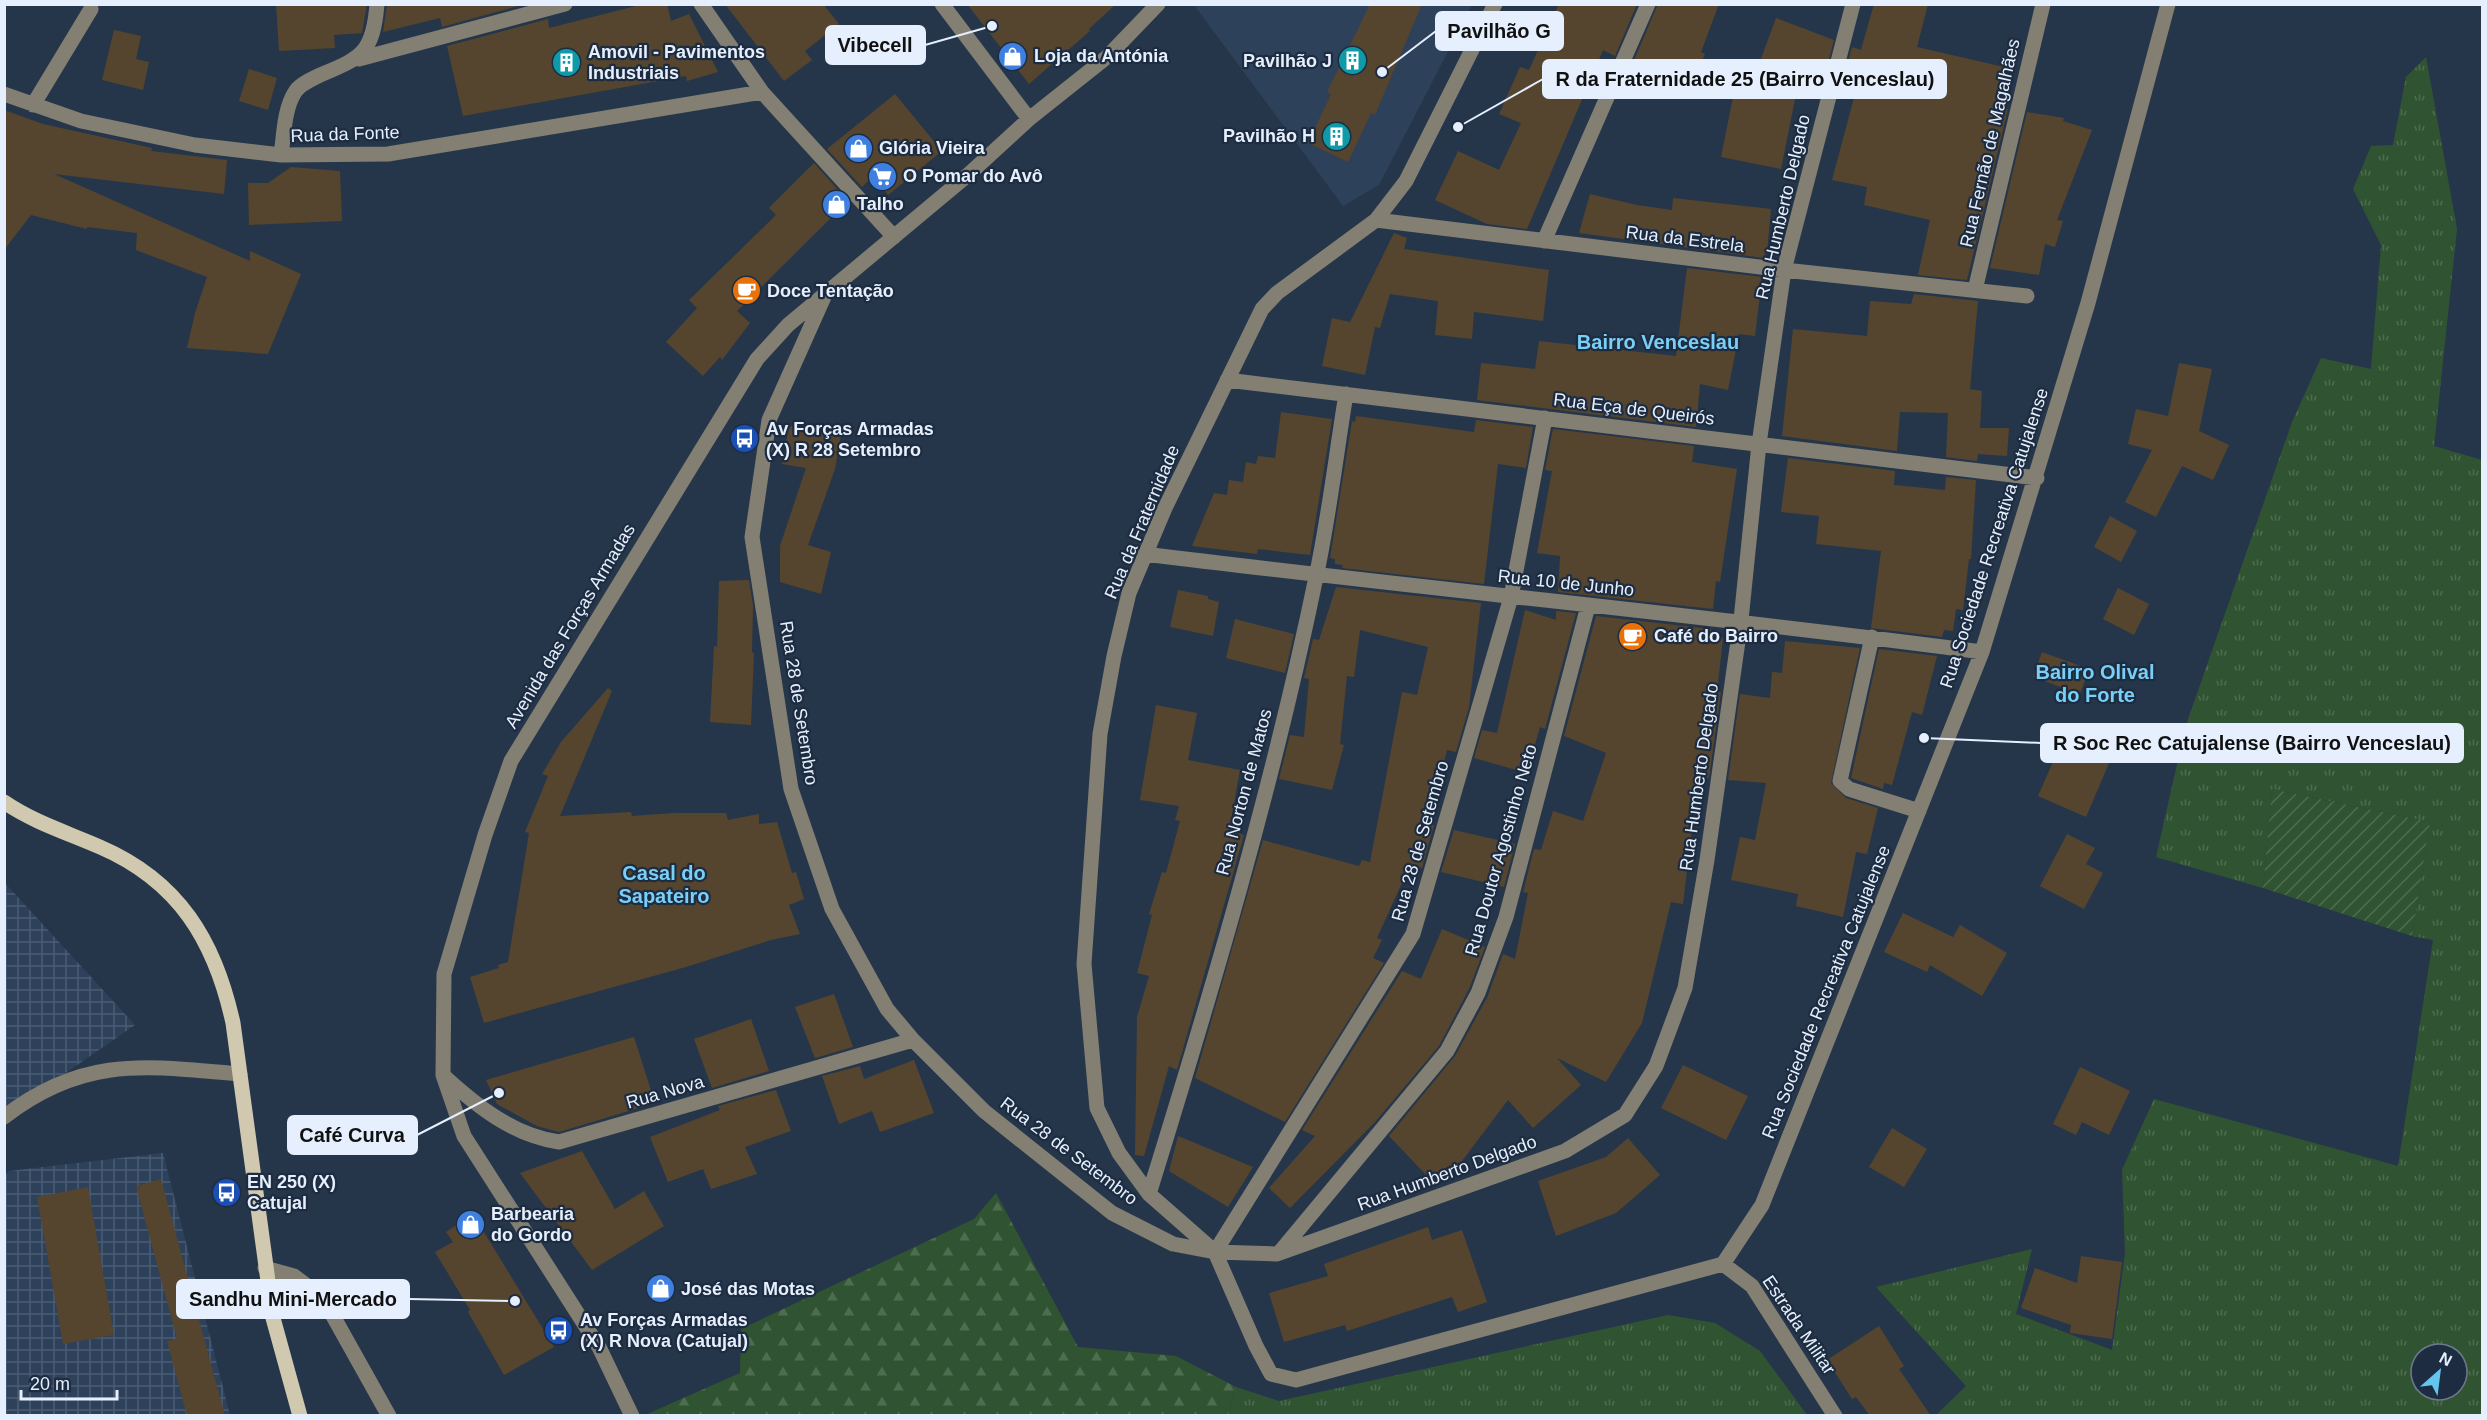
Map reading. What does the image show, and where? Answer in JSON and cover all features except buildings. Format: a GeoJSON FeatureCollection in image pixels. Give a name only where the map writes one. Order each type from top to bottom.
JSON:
{"type":"FeatureCollection","features":[{"type":"Feature","properties":{"kind":"main road"},"geometry":{"type":"LineString","coordinates":[[4,802],[45,824],[126,859],[149,874],[173,896],[193,921],[211,953],[222,980],[233,1023],[273,1318],[300,1416]]}},
{"type":"Feature","properties":{"kind":"street"},"geometry":{"type":"LineString","coordinates":[[358,58],[375,28],[377,4]]}},
{"type":"Feature","properties":{"kind":"street"},"geometry":{"type":"LineString","coordinates":[[281,156],[289,104],[296,90],[311,79],[358,58],[565,4]]}},
{"type":"Feature","properties":{"kind":"street"},"geometry":{"type":"LineString","coordinates":[[701,4],[762,92],[894,237]]}},
{"type":"Feature","properties":{"kind":"street"},"geometry":{"type":"LineString","coordinates":[[942,4],[1029,119]]}},
{"type":"Feature","properties":{"kind":"street","name":"Avenida das Forças Armadas"},"geometry":{"type":"LineString","coordinates":[[632,1416],[599,1347],[464,1136],[443,1075],[444,974],[485,835],[511,761],[742,382],[788,324],[824,297],[1029,119],[1107,57],[1158,4]]}},
{"type":"Feature","properties":{"kind":"street","name":"Rua da Fraternidade"},"geometry":{"type":"LineString","coordinates":[[1215,1252],[1149,1194],[1119,1153],[1097,1108],[1084,964],[1100,734],[1114,656],[1129,593],[1145,554],[1262,309],[1277,292],[1376,220],[1407,181],[1495,4]]}},
{"type":"Feature","properties":{"kind":"street"},"geometry":{"type":"LineString","coordinates":[[1544,241],[1648,4]]}},
{"type":"Feature","properties":{"kind":"street","name":"Rua Humberto Delgado"},"geometry":{"type":"LineString","coordinates":[[1215,1252],[1277,1254],[1565,1151],[1624,1115],[1656,1066],[1685,988],[1707,860],[1741,620],[1759,444],[1784,270],[1853,4]]}},
{"type":"Feature","properties":{"kind":"street","name":"Rua Fernão de Magalhães"},"geometry":{"type":"LineString","coordinates":[[1975,290],[2043,4]]}},
{"type":"Feature","properties":{"kind":"street","name":"Rua Sociedade Recreativa Catujalense"},"geometry":{"type":"LineString","coordinates":[[1724,1264],[1762,1205],[1982,652],[2037,478],[2088,303],[2168,4]]}},
{"type":"Feature","properties":{"kind":"street"},"geometry":{"type":"LineString","coordinates":[[33,105],[91,9]]}},
{"type":"Feature","properties":{"kind":"street","name":"Rua da Fonte"},"geometry":{"type":"LineString","coordinates":[[4,94],[81,121],[184,143],[281,156],[388,154],[762,92]]}},
{"type":"Feature","properties":{"kind":"street","name":"Rua da Estrela"},"geometry":{"type":"LineString","coordinates":[[1376,220],[1784,270],[2027,296]]}},
{"type":"Feature","properties":{"kind":"street","name":"Rua 28 de Setembro"},"geometry":{"type":"LineString","coordinates":[[824,297],[769,420],[752,537],[791,789],[832,909],[887,1009],[913,1040],[984,1111],[1112,1213],[1173,1244],[1215,1252],[1413,934],[1511,597],[1545,418]]}},
{"type":"Feature","properties":{"kind":"street","name":"Rua Eça de Queirós"},"geometry":{"type":"LineString","coordinates":[[1227,380],[2037,478]]}},
{"type":"Feature","properties":{"kind":"street","name":"Rua Norton de Matos"},"geometry":{"type":"LineString","coordinates":[[1149,1194],[1204,1016],[1279,737],[1317,576],[1346,394]]}},
{"type":"Feature","properties":{"kind":"street","name":"Rua 10 de Junho"},"geometry":{"type":"LineString","coordinates":[[1145,554],[1317,576],[1588,606],[1741,620],[1982,652]]}},
{"type":"Feature","properties":{"kind":"street","name":"Rua Doutor Agostinho Neto"},"geometry":{"type":"LineString","coordinates":[[1277,1254],[1448,1052],[1478,993],[1506,917],[1588,606]]}},
{"type":"Feature","properties":{"kind":"street"},"geometry":{"type":"LineString","coordinates":[[1872,637],[1840,782],[1850,789],[1919,811]]}},
{"type":"Feature","properties":{"kind":"street","name":"Rua Nova"},"geometry":{"type":"LineString","coordinates":[[443,1075],[480,1109],[536,1138],[559,1142],[913,1040]]}},
{"type":"Feature","properties":{"kind":"street"},"geometry":{"type":"LineString","coordinates":[[4,1117],[52,1087],[85,1074],[107,1070],[169,1066],[240,1074]]}},
{"type":"Feature","properties":{"kind":"street"},"geometry":{"type":"LineString","coordinates":[[1215,1252],[1256,1346],[1271,1374],[1296,1380],[1724,1264]]}},
{"type":"Feature","properties":{"kind":"street","name":"Estrada Militar"},"geometry":{"type":"LineString","coordinates":[[1724,1264],[1752,1286],[1836,1416]]}},
{"type":"Feature","properties":{"kind":"street"},"geometry":{"type":"LineString","coordinates":[[265,1268],[294,1276],[323,1298],[389,1416]]}},
{"type":"Feature","properties":{"kind":"shaded area"},"geometry":{"type":"Polygon","coordinates":[[[1194,5],[1472,5],[1379,185],[1343,206],[1194,5]]]}},
{"type":"Feature","properties":{"kind":"shaded area"},"geometry":{"type":"Polygon","coordinates":[[[4,882],[135,1025],[5,1115],[4,1115],[4,882]]]}},
{"type":"Feature","properties":{"kind":"shaded area"},"geometry":{"type":"Polygon","coordinates":[[[163,1153],[230,1415],[5,1416],[5,1175],[9,1171],[163,1153]]]}},
{"type":"Feature","properties":{"kind":"green space"},"geometry":{"type":"Polygon","coordinates":[[[2426,57],[2457,229],[2434,446],[2482,460],[2482,1415],[1936,1415],[1966,1386],[1876,1287],[2032,1249],[2016,1314],[2112,1350],[2125,1253],[2122,1170],[2154,1099],[2398,1166],[2433,940],[2412,936],[2430,822],[2272,789],[2263,888],[2156,857],[2186,725],[2292,422],[2321,358],[2371,369],[2381,245],[2353,189],[2371,146],[2393,145],[2406,77],[2426,57]]]}},
{"type":"Feature","properties":{"kind":"green space"},"geometry":{"type":"Polygon","coordinates":[[[2272,789],[2430,822],[2412,936],[2263,888],[2272,789]]]}},
{"type":"Feature","properties":{"kind":"green space"},"geometry":{"type":"Polygon","coordinates":[[[996,1193],[1078,1347],[1176,1356],[1236,1387],[1228,1415],[645,1415],[740,1373],[741,1329],[974,1219],[996,1193]]]}},
{"type":"Feature","properties":{"kind":"green space"},"geometry":{"type":"Polygon","coordinates":[[[1668,1315],[1715,1323],[1760,1351],[1807,1415],[1228,1416],[1236,1387],[1279,1401],[1668,1315]]]}},
{"type":"Feature","properties":{"kind":"place","name":"Vibecell"},"geometry":{"type":"Point","coordinates":[992,26]}},
{"type":"Feature","properties":{"kind":"place","name":"Loja da Antónia"},"geometry":{"type":"Point","coordinates":[1013,56]}},
{"type":"Feature","properties":{"kind":"place","name":"Pavilhão J"},"geometry":{"type":"Point","coordinates":[1353,61]}},
{"type":"Feature","properties":{"kind":"place","name":"Amovil - Pavimentos Industriais"},"geometry":{"type":"Point","coordinates":[567,62]}},
{"type":"Feature","properties":{"kind":"place","name":"Pavilhão G"},"geometry":{"type":"Point","coordinates":[1382,72]}},
{"type":"Feature","properties":{"kind":"place","name":"R da Fraternidade 25 (Bairro Venceslau)"},"geometry":{"type":"Point","coordinates":[1458,127]}},
{"type":"Feature","properties":{"kind":"place","name":"Pavilhão H"},"geometry":{"type":"Point","coordinates":[1336,136]}},
{"type":"Feature","properties":{"kind":"place","name":"Glória Vieira"},"geometry":{"type":"Point","coordinates":[858,148]}},
{"type":"Feature","properties":{"kind":"place","name":"O Pomar do Avô"},"geometry":{"type":"Point","coordinates":[882,176]}},
{"type":"Feature","properties":{"kind":"place","name":"Talho"},"geometry":{"type":"Point","coordinates":[836,204]}},
{"type":"Feature","properties":{"kind":"place","name":"Doce Tentação"},"geometry":{"type":"Point","coordinates":[746,291]}},
{"type":"Feature","properties":{"kind":"place","name":"Av Forças Armadas (X) R 28 Setembro"},"geometry":{"type":"Point","coordinates":[745,439]}},
{"type":"Feature","properties":{"kind":"place","name":"Café do Bairro"},"geometry":{"type":"Point","coordinates":[1633,636]}},
{"type":"Feature","properties":{"kind":"place","name":"R Soc Rec Catujalense (Bairro Venceslau)"},"geometry":{"type":"Point","coordinates":[1924,738]}},
{"type":"Feature","properties":{"kind":"place","name":"Café Curva"},"geometry":{"type":"Point","coordinates":[499,1093]}},
{"type":"Feature","properties":{"kind":"place","name":"EN 250 (X) Catujal"},"geometry":{"type":"Point","coordinates":[226,1192]}},
{"type":"Feature","properties":{"kind":"place","name":"Barbearia do Gordo"},"geometry":{"type":"Point","coordinates":[470,1224]}},
{"type":"Feature","properties":{"kind":"place","name":"José das Motas"},"geometry":{"type":"Point","coordinates":[660,1289]}},
{"type":"Feature","properties":{"kind":"place","name":"Sandhu Mini-Mercado"},"geometry":{"type":"Point","coordinates":[515,1301]}},
{"type":"Feature","properties":{"kind":"place","name":"Av Forças Armadas (X) R Nova (Catujal)"},"geometry":{"type":"Point","coordinates":[559,1330]}},
{"type":"Feature","properties":{"kind":"district","name":"Bairro Venceslau"},"geometry":{"type":"Point","coordinates":[1658,342]}},
{"type":"Feature","properties":{"kind":"district","name":"Bairro Olival do Forte"},"geometry":{"type":"Point","coordinates":[2095,684]}},
{"type":"Feature","properties":{"kind":"district","name":"Casal do Sapateiro"},"geometry":{"type":"Point","coordinates":[664,884]}}]}
